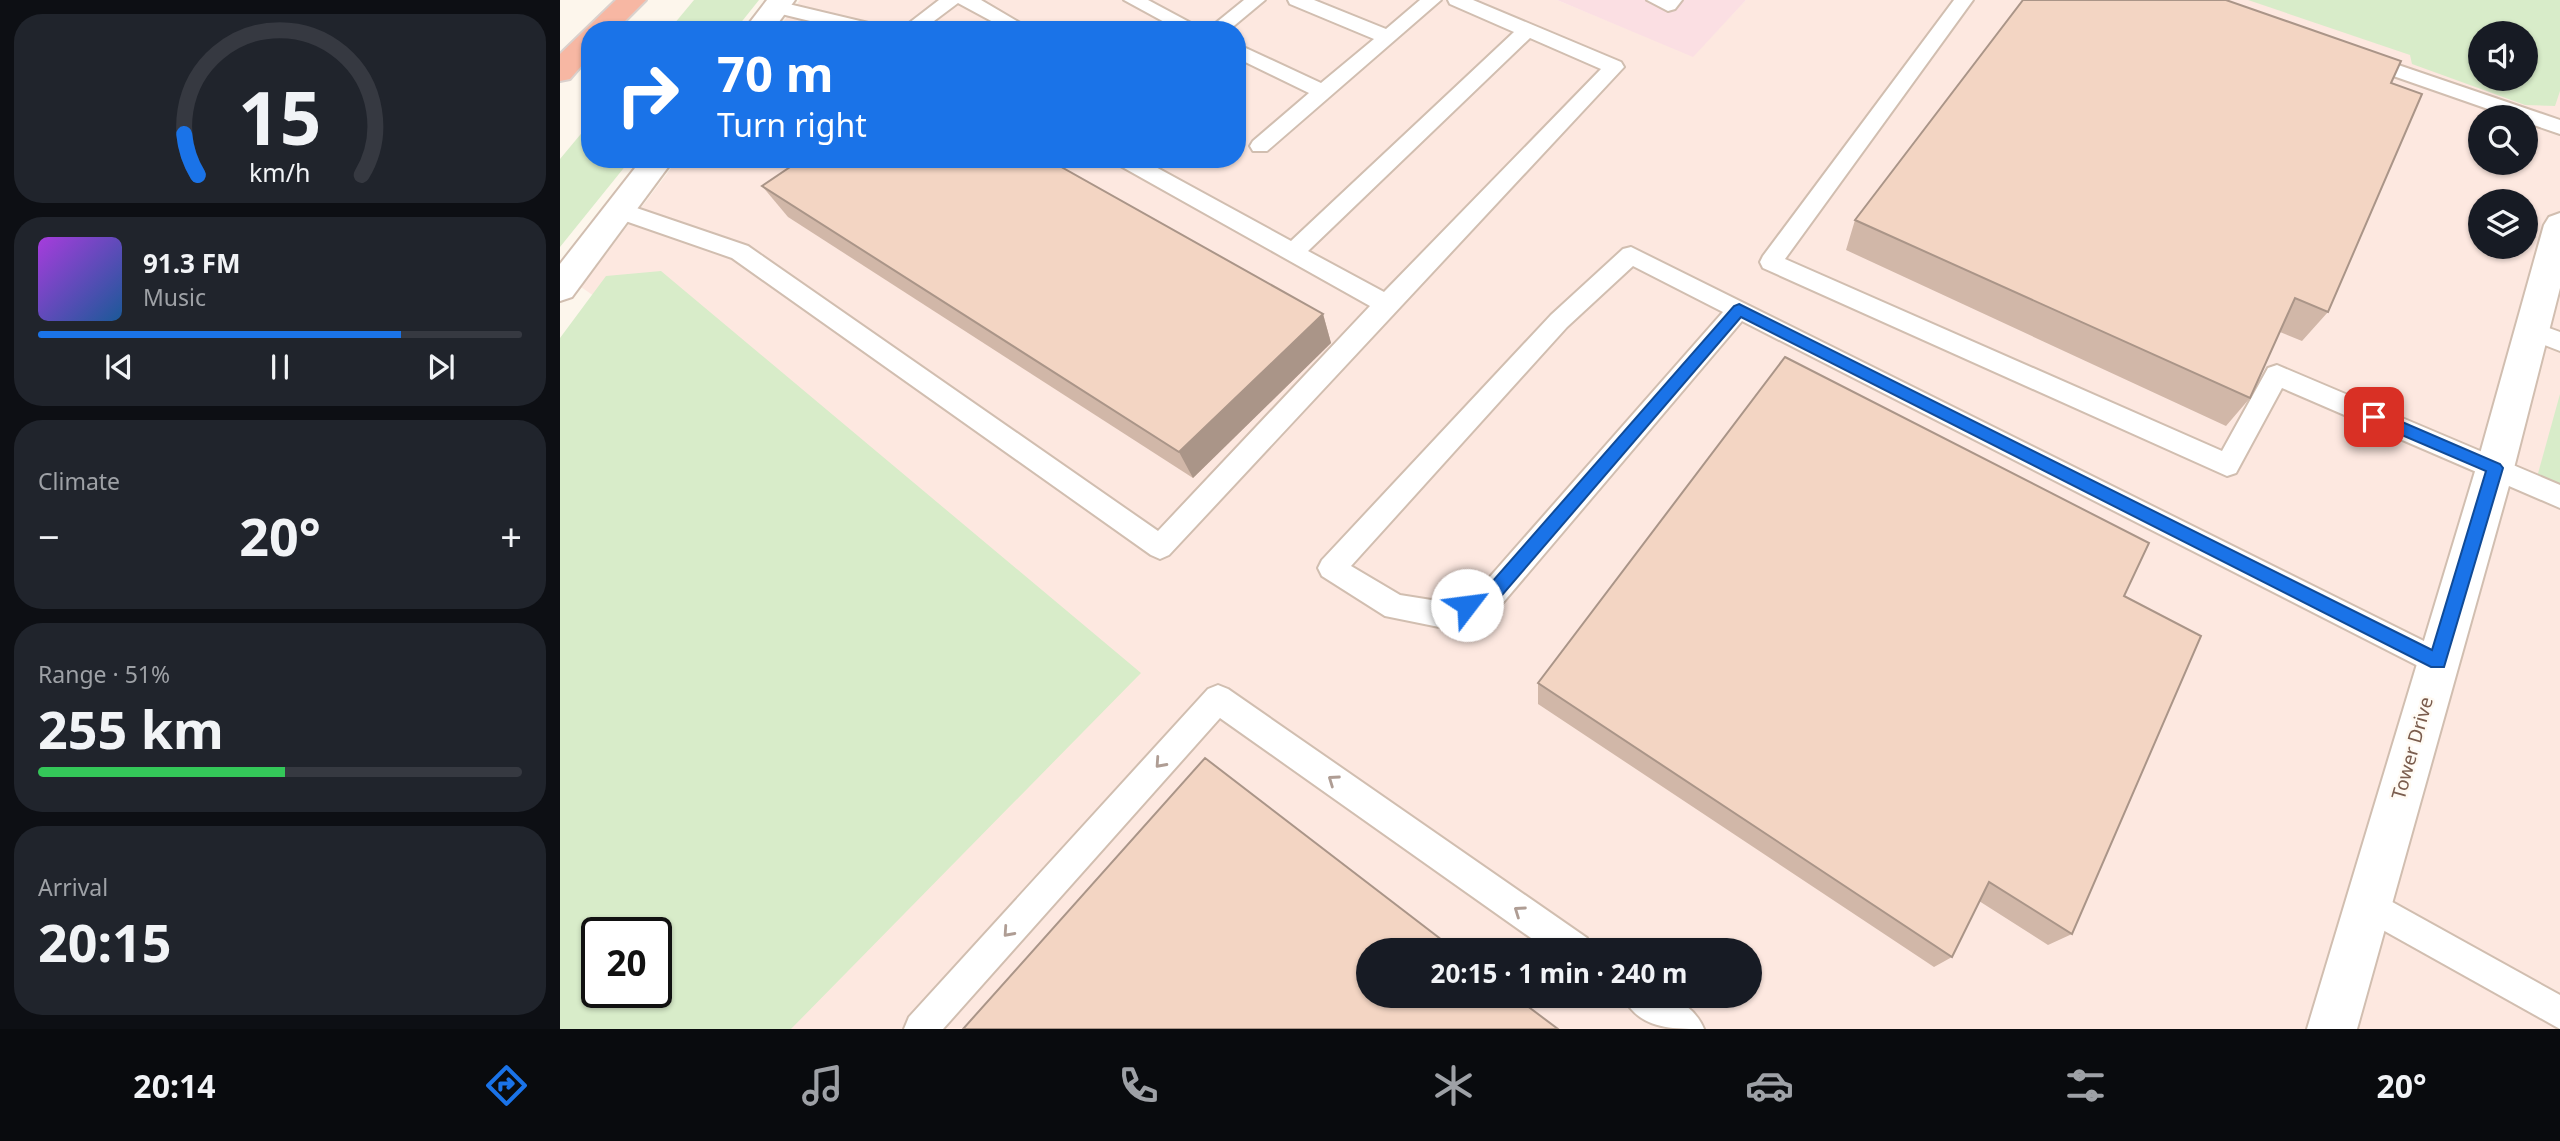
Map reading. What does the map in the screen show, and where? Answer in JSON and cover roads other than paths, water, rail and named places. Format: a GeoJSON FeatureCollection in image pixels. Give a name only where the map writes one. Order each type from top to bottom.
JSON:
{"type":"FeatureCollection","features":[{"type":"Feature","properties":{"kind":"highway"},"geometry":{"type":"LineString","coordinates":[[606,21],[623,0]]}},
{"type":"Feature","properties":{"kind":"highway"},"geometry":{"type":"LineString","coordinates":[[608,21],[632,0]]}},
{"type":"Feature","properties":{"kind":"highway"},"geometry":{"type":"LineString","coordinates":[[560,72],[581,48]]}},
{"type":"Feature","properties":{"kind":"street"},"geometry":{"type":"LineString","coordinates":[[765,21],[778,4]]}},
{"type":"Feature","properties":{"kind":"street"},"geometry":{"type":"LineString","coordinates":[[560,288],[652,168]]}},
{"type":"Feature","properties":{"kind":"street","name":"Tower Drive"},"geometry":{"type":"LineString","coordinates":[[2332,1029],[2495,468],[2546,336],[2560,225]]}},
{"type":"Feature","properties":{"kind":"lane"},"geometry":{"type":"LineString","coordinates":[[922,21],[951,0]]}},
{"type":"Feature","properties":{"kind":"lane"},"geometry":{"type":"LineString","coordinates":[[966,0],[1006,21]]}},
{"type":"Feature","properties":{"kind":"lane"},"geometry":{"type":"LineString","coordinates":[[1133,0],[1176,21]]}},
{"type":"Feature","properties":{"kind":"lane"},"geometry":{"type":"LineString","coordinates":[[1228,21],[1256,0]]}},
{"type":"Feature","properties":{"kind":"lane"},"geometry":{"type":"LineString","coordinates":[[1297,0],[1388,37]]}},
{"type":"Feature","properties":{"kind":"lane"},"geometry":{"type":"LineString","coordinates":[[1260,146],[1432,0]]}},
{"type":"Feature","properties":{"kind":"lane"},"geometry":{"type":"LineString","coordinates":[[619,210],[740,253],[1160,547],[1386,304],[1614,67],[1457,0]]}},
{"type":"Feature","properties":{"kind":"lane"},"geometry":{"type":"LineString","coordinates":[[1656,0],[1668,5],[1673,0]]}},
{"type":"Feature","properties":{"kind":"lane"},"geometry":{"type":"LineString","coordinates":[[1964,0],[1772,262],[2227,465],[2277,375],[2560,497]]}},
{"type":"Feature","properties":{"kind":"lane"},"geometry":{"type":"LineString","coordinates":[[778,4],[841,21]]}},
{"type":"Feature","properties":{"kind":"lane"},"geometry":{"type":"LineString","coordinates":[[1293,253],[1527,30]]}},
{"type":"Feature","properties":{"kind":"lane"},"geometry":{"type":"LineString","coordinates":[[1246,54],[1323,92]]}},
{"type":"Feature","properties":{"kind":"lane"},"geometry":{"type":"LineString","coordinates":[[2350,55],[2560,127]]}},
{"type":"Feature","properties":{"kind":"lane"},"geometry":{"type":"LineString","coordinates":[[1140,168],[1386,304]]}},
{"type":"Feature","properties":{"kind":"lane"},"geometry":{"type":"LineString","coordinates":[[1739,309],[1491,596],[1444,615],[1395,607],[1332,568],[1559,321],[1631,255],[1739,309],[2438,662]]}},
{"type":"Feature","properties":{"kind":"lane"},"geometry":{"type":"LineString","coordinates":[[920,1029],[1218,699],[1558,938]]}},
{"type":"Feature","properties":{"kind":"lane"},"geometry":{"type":"LineString","coordinates":[[2367,904],[2560,1013]]}},
{"type":"Feature","properties":{"kind":"lane"},"geometry":{"type":"LineString","coordinates":[[1657,1008],[1687,1029]]}}]}
